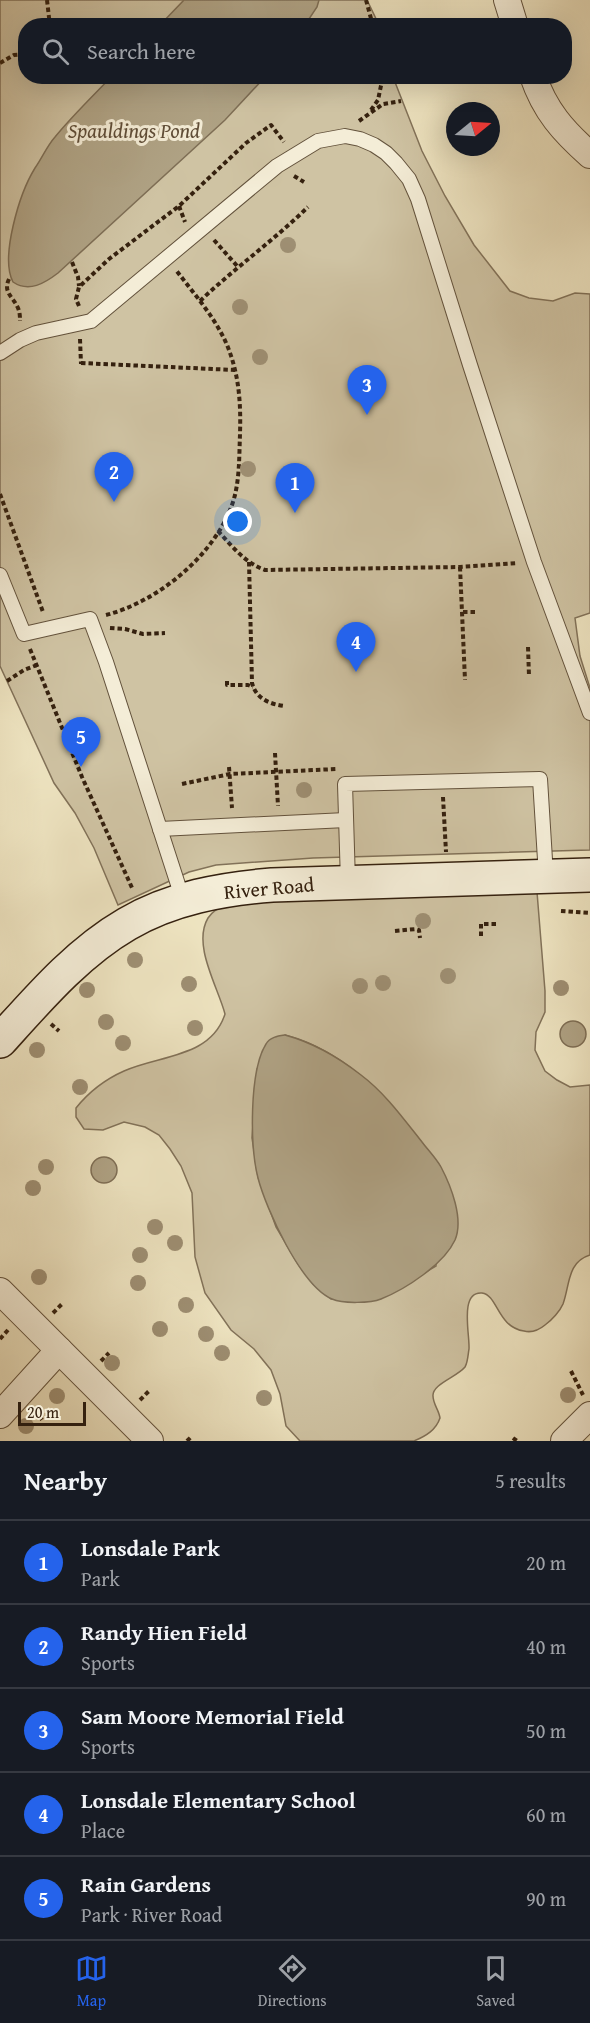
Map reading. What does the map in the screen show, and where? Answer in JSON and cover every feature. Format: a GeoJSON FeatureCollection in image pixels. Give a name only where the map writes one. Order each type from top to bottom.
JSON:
{"type":"FeatureCollection","features":[{"type":"Feature","properties":{"kind":"main road","name":"River Road"},"geometry":{"type":"LineString","coordinates":[[0,1041],[51,985],[79,960],[126,924],[183,900],[233,888],[590,875]]}},
{"type":"Feature","properties":{"kind":"street"},"geometry":{"type":"LineString","coordinates":[[507,0],[513,18]]}},
{"type":"Feature","properties":{"kind":"street"},"geometry":{"type":"LineString","coordinates":[[535,84],[539,96],[554,120],[590,155]]}},
{"type":"Feature","properties":{"kind":"street"},"geometry":{"type":"LineString","coordinates":[[0,1292],[150,1441]]}},
{"type":"Feature","properties":{"kind":"street"},"geometry":{"type":"LineString","coordinates":[[0,1415],[59,1350]]}},
{"type":"Feature","properties":{"kind":"street"},"geometry":{"type":"LineString","coordinates":[[564,1441],[588,1407]]}},
{"type":"Feature","properties":{"kind":"lane"},"geometry":{"type":"LineString","coordinates":[[0,353],[36,333],[79,324],[97,316],[289,158],[318,141],[345,136],[360,139],[386,153],[409,179],[432,237],[470,365],[534,562],[590,713]]}},
{"type":"Feature","properties":{"kind":"lane"},"geometry":{"type":"LineString","coordinates":[[0,575],[24,634],[90,619],[183,900]]}},
{"type":"Feature","properties":{"kind":"lane"},"geometry":{"type":"LineString","coordinates":[[348,883],[345,783],[540,779],[546,876]]}},
{"type":"Feature","properties":{"kind":"lane"},"geometry":{"type":"LineString","coordinates":[[160,829],[346,820]]}},
{"type":"Feature","properties":{"kind":"path"},"geometry":{"type":"LineString","coordinates":[[47,0],[50,18]]}},
{"type":"Feature","properties":{"kind":"path"},"geometry":{"type":"LineString","coordinates":[[366,0],[371,18]]}},
{"type":"Feature","properties":{"kind":"path"},"geometry":{"type":"LineString","coordinates":[[0,63],[18,55]]}},
{"type":"Feature","properties":{"kind":"path"},"geometry":{"type":"LineString","coordinates":[[369,113],[378,100],[381,84]]}},
{"type":"Feature","properties":{"kind":"path"},"geometry":{"type":"LineString","coordinates":[[356,124],[383,104],[401,101]]}},
{"type":"Feature","properties":{"kind":"path"},"geometry":{"type":"LineString","coordinates":[[79,287],[109,260],[179,206],[246,143],[271,125],[284,142],[289,158]]}},
{"type":"Feature","properties":{"kind":"path"},"geometry":{"type":"LineString","coordinates":[[200,302],[308,207]]}},
{"type":"Feature","properties":{"kind":"path"},"geometry":{"type":"LineString","coordinates":[[204,227],[238,267]]}},
{"type":"Feature","properties":{"kind":"path"},"geometry":{"type":"LineString","coordinates":[[90,619],[136,605],[163,589],[182,574],[210,544],[230,510],[236,487],[241,414],[235,370],[227,344],[214,319],[168,257]]}},
{"type":"Feature","properties":{"kind":"path"},"geometry":{"type":"LineString","coordinates":[[72,261],[79,287],[76,299],[81,364],[235,370]]}},
{"type":"Feature","properties":{"kind":"path"},"geometry":{"type":"LineString","coordinates":[[9,279],[6,285],[8,295],[17,306],[20,315],[20,340]]}},
{"type":"Feature","properties":{"kind":"path"},"geometry":{"type":"LineString","coordinates":[[0,494],[49,629]]}},
{"type":"Feature","properties":{"kind":"path"},"geometry":{"type":"LineString","coordinates":[[218,531],[249,562],[266,570],[460,567],[534,562]]}},
{"type":"Feature","properties":{"kind":"path"},"geometry":{"type":"LineString","coordinates":[[249,562],[254,692],[275,705],[285,706]]}},
{"type":"Feature","properties":{"kind":"path"},"geometry":{"type":"LineString","coordinates":[[460,567],[465,680]]}},
{"type":"Feature","properties":{"kind":"path"},"geometry":{"type":"LineString","coordinates":[[463,612],[477,612]]}},
{"type":"Feature","properties":{"kind":"path"},"geometry":{"type":"LineString","coordinates":[[132,633],[165,633]]}},
{"type":"Feature","properties":{"kind":"path"},"geometry":{"type":"LineString","coordinates":[[24,634],[115,853],[146,914]]}},
{"type":"Feature","properties":{"kind":"path"},"geometry":{"type":"LineString","coordinates":[[528,647],[529,676]]}},
{"type":"Feature","properties":{"kind":"path"},"geometry":{"type":"LineString","coordinates":[[7,681],[37,665]]}},
{"type":"Feature","properties":{"kind":"path"},"geometry":{"type":"LineString","coordinates":[[227,681],[227,685],[253,687]]}},
{"type":"Feature","properties":{"kind":"path"},"geometry":{"type":"LineString","coordinates":[[275,753],[279,823]]}},
{"type":"Feature","properties":{"kind":"path"},"geometry":{"type":"LineString","coordinates":[[229,766],[232,825]]}},
{"type":"Feature","properties":{"kind":"path"},"geometry":{"type":"LineString","coordinates":[[182,784],[230,774],[344,768]]}},
{"type":"Feature","properties":{"kind":"path"},"geometry":{"type":"LineString","coordinates":[[442,782],[447,881]]}},
{"type":"Feature","properties":{"kind":"path"},"geometry":{"type":"LineString","coordinates":[[561,911],[590,913]]}},
{"type":"Feature","properties":{"kind":"path"},"geometry":{"type":"LineString","coordinates":[[481,936],[481,924],[497,924]]}},
{"type":"Feature","properties":{"kind":"path"},"geometry":{"type":"LineString","coordinates":[[395,931],[416,929],[420,938]]}},
{"type":"Feature","properties":{"kind":"path"},"geometry":{"type":"LineString","coordinates":[[571,1371],[588,1407]]}},
{"type":"Feature","properties":{"kind":"shaded area"},"geometry":{"type":"Polygon","coordinates":[[[0,0],[367,0],[376,18],[18,18],[18,84],[396,84],[422,151],[445,196],[474,245],[510,291],[529,298],[553,301],[575,293],[590,294],[590,613],[575,618],[580,656],[590,688],[590,850],[313,858],[216,865],[189,872],[118,905],[94,848],[75,813],[54,783],[0,666],[0,0]]]}},
{"type":"Feature","properties":{"kind":"shaded area"},"geometry":{"type":"Polygon","coordinates":[[[537,892],[545,1012],[536,1032],[535,1050],[545,1071],[557,1080],[570,1087],[590,1085],[590,1255],[583,1258],[573,1269],[563,1304],[558,1312],[548,1323],[535,1331],[524,1331],[508,1324],[487,1295],[475,1294],[470,1299],[467,1315],[469,1349],[467,1363],[461,1371],[436,1388],[433,1399],[440,1418],[436,1426],[426,1435],[414,1441],[300,1441],[286,1426],[280,1394],[271,1370],[254,1349],[231,1330],[205,1293],[195,1257],[192,1193],[181,1166],[170,1149],[159,1135],[145,1127],[124,1122],[103,1130],[84,1129],[76,1117],[76,1108],[98,1087],[117,1074],[196,1047],[218,1028],[225,1014],[208,966],[203,941],[208,918],[221,907],[267,900],[537,892]],[[285,1035],[257,1069],[252,1138],[258,1177],[276,1227],[313,1284],[331,1299],[380,1299],[436,1266],[440,1166],[408,1125],[373,1087],[333,1055],[285,1035]]]}},
{"type":"Feature","properties":{"kind":"water"},"geometry":{"type":"Polygon","coordinates":[[[184,0],[319,0],[310,18],[167,18],[184,0]]]}},
{"type":"Feature","properties":{"kind":"water","name":"Spauldings Pond"},"geometry":{"type":"Polygon","coordinates":[[[104,84],[258,84],[225,120],[58,273],[37,285],[25,287],[13,282],[10,271],[10,242],[13,226],[23,193],[35,168],[52,141],[104,84]]]}},
{"type":"Feature","properties":{"kind":"water"},"geometry":{"type":"Polygon","coordinates":[[[573,1021],[582,1025],[586,1034],[582,1043],[573,1047],[564,1043],[560,1034],[564,1025],[573,1021]]]}},
{"type":"Feature","properties":{"kind":"water"},"geometry":{"type":"Polygon","coordinates":[[[285,1035],[316,1046],[361,1075],[378,1090],[437,1160],[452,1193],[458,1222],[455,1240],[450,1249],[423,1275],[381,1299],[343,1302],[332,1299],[320,1291],[308,1279],[286,1245],[262,1192],[253,1148],[256,1072],[266,1044],[274,1037],[285,1035]]]}},
{"type":"Feature","properties":{"kind":"water"},"geometry":{"type":"Polygon","coordinates":[[[104,1157],[113,1161],[117,1170],[113,1179],[104,1183],[95,1179],[91,1170],[95,1161],[104,1157]]]}},
{"type":"Feature","properties":{"kind":"place","name":"Sam Moore Memorial Field"},"geometry":{"type":"Point","coordinates":[367,415]}},
{"type":"Feature","properties":{"kind":"place","name":"Randy Hien Field"},"geometry":{"type":"Point","coordinates":[114,502]}},
{"type":"Feature","properties":{"kind":"place","name":"Lonsdale Park"},"geometry":{"type":"Point","coordinates":[295,513]}},
{"type":"Feature","properties":{"kind":"place","name":"Lonsdale Elementary School"},"geometry":{"type":"Point","coordinates":[356,672]}},
{"type":"Feature","properties":{"kind":"place","name":"Rain Gardens"},"geometry":{"type":"Point","coordinates":[81,767]}}]}
